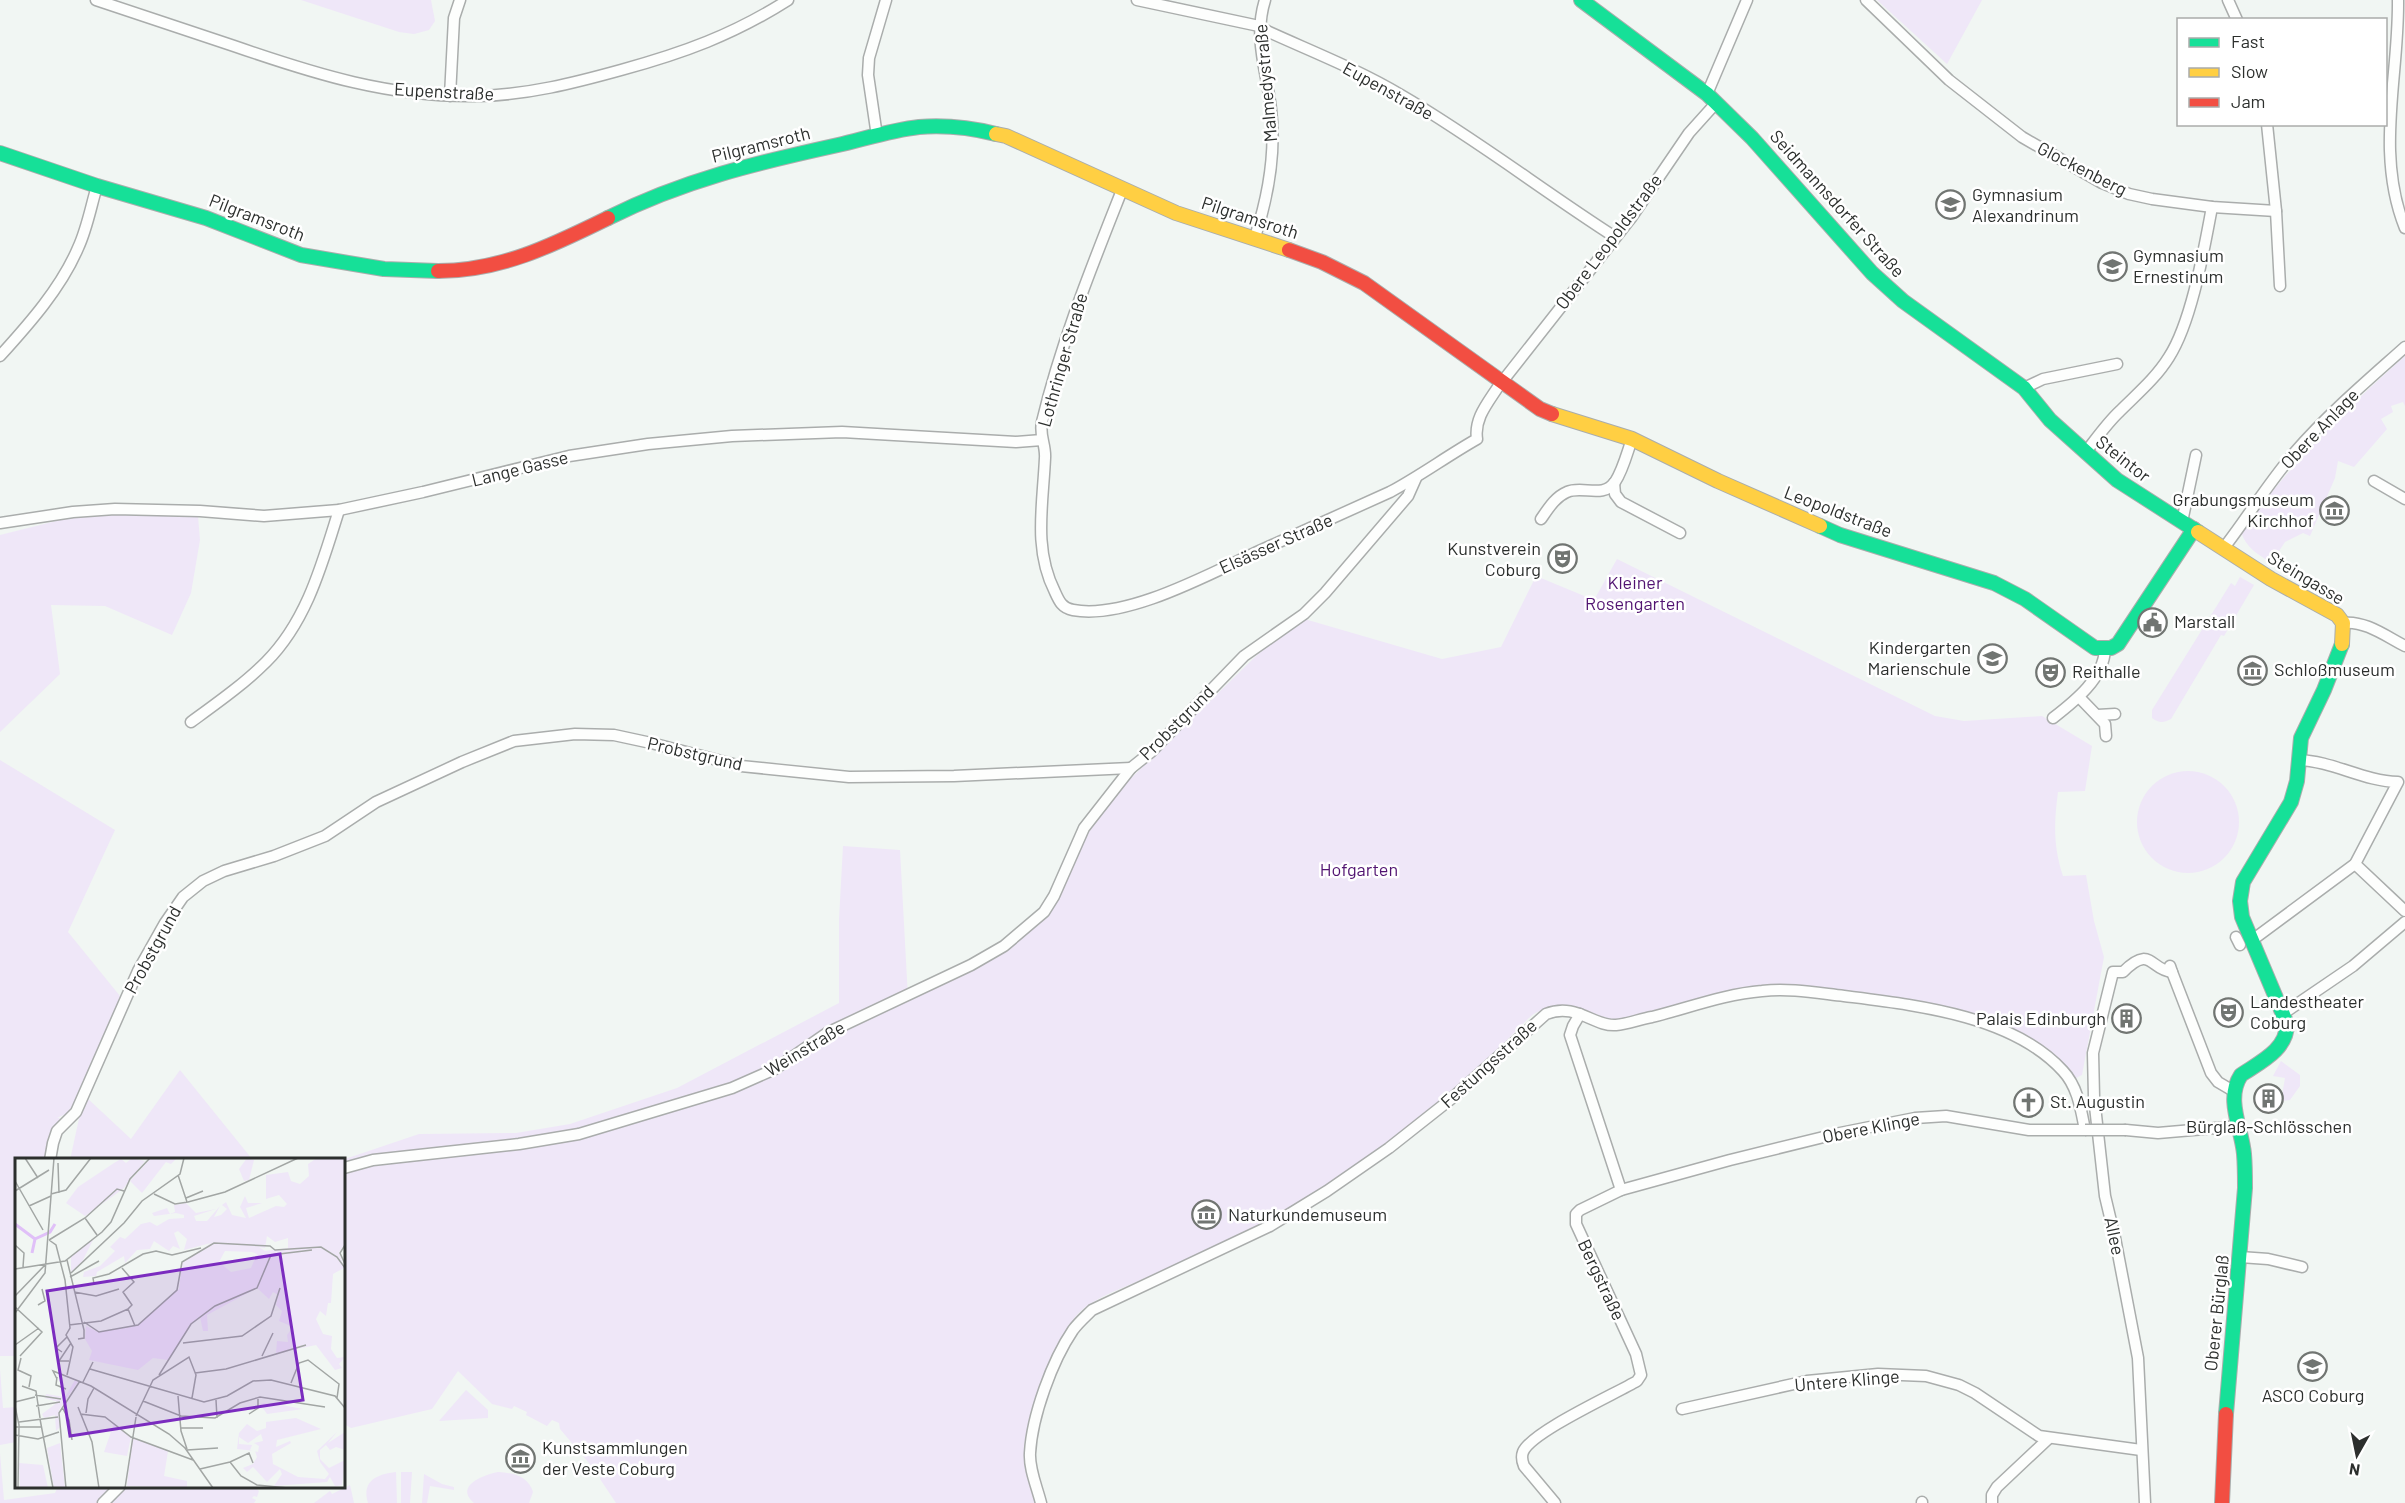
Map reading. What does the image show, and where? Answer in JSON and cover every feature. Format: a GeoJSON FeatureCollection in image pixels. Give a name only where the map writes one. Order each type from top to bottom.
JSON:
{"type":"FeatureCollection","features":[{"type":"Feature","properties":{"kind":"street","name":"Eupenstraße"},"geometry":{"type":"LineString","coordinates":[[96,0],[333,79],[402,92],[450,96],[517,94],[573,83],[643,64],[705,45],[788,0]]}},
{"type":"Feature","properties":{"kind":"street"},"geometry":{"type":"LineString","coordinates":[[450,96],[454,18],[460,0]]}},
{"type":"Feature","properties":{"kind":"street"},"geometry":{"type":"LineString","coordinates":[[877,136],[868,75],[869,58],[886,0]]}},
{"type":"Feature","properties":{"kind":"street","name":"Eupenstraße"},"geometry":{"type":"LineString","coordinates":[[1137,0],[1259,26],[1400,94],[1483,147],[1615,237]]}},
{"type":"Feature","properties":{"kind":"street","name":"Malmedystraße"},"geometry":{"type":"LineString","coordinates":[[1255,237],[1266,195],[1272,151],[1271,108],[1259,48],[1259,26],[1265,0]]}},
{"type":"Feature","properties":{"kind":"street","name":"Seidmannsdorfer Straße"},"geometry":{"type":"LineString","coordinates":[[1581,0],[1711,98],[1752,138],[1872,273],[1921,315],[2024,388],[2064,434]]}},
{"type":"Feature","properties":{"kind":"street","name":"Obere Leopoldstraße"},"geometry":{"type":"LineString","coordinates":[[1477,439],[1479,416],[1503,381],[1643,201],[1711,98],[1748,0]]}},
{"type":"Feature","properties":{"kind":"street","name":"Glockenberg"},"geometry":{"type":"LineString","coordinates":[[1866,0],[1949,80],[2022,137],[2102,183],[2152,200],[2276,211]]}},
{"type":"Feature","properties":{"kind":"street"},"geometry":{"type":"LineString","coordinates":[[2228,0],[2236,18]]}},
{"type":"Feature","properties":{"kind":"street"},"geometry":{"type":"LineString","coordinates":[[2398,0],[2388,139],[2395,196],[2405,228]]}},
{"type":"Feature","properties":{"kind":"street"},"geometry":{"type":"LineString","coordinates":[[2266,126],[2276,211],[2280,286]]}},
{"type":"Feature","properties":{"kind":"street","name":"Pilgramsroth"},"geometry":{"type":"LineString","coordinates":[[0,153],[97,186],[188,212],[301,255],[393,270],[454,271],[507,262],[543,250],[616,212],[696,180],[763,161],[920,128],[975,129],[1006,136],[1176,213],[1255,237],[1322,262],[1364,283],[1540,408],[1553,414]]}},
{"type":"Feature","properties":{"kind":"street"},"geometry":{"type":"LineString","coordinates":[[0,356],[33,319],[69,266],[78,247],[97,186]]}},
{"type":"Feature","properties":{"kind":"street","name":"Lothringer Straße"},"geometry":{"type":"LineString","coordinates":[[1062,605],[1048,577],[1041,549],[1040,526],[1045,456],[1041,424],[1081,293],[1122,190]]}},
{"type":"Feature","properties":{"kind":"street"},"geometry":{"type":"LineString","coordinates":[[2085,453],[2118,412],[2152,380],[2171,355],[2195,286],[2212,207]]}},
{"type":"Feature","properties":{"kind":"street","name":"Obere Anlage"},"geometry":{"type":"LineString","coordinates":[[2223,549],[2261,494],[2295,452],[2323,422],[2405,347]]}},
{"type":"Feature","properties":{"kind":"street"},"geometry":{"type":"LineString","coordinates":[[2024,388],[2043,379],[2117,364]]}},
{"type":"Feature","properties":{"kind":"street","name":"Leopoldstraße"},"geometry":{"type":"LineString","coordinates":[[1553,414],[1632,439],[1823,529],[1994,583],[2025,599],[2095,648],[2105,649]]}},
{"type":"Feature","properties":{"kind":"street","name":"Lange Gasse"},"geometry":{"type":"LineString","coordinates":[[0,523],[73,512],[115,509],[200,511],[264,516],[339,510],[569,456],[658,443],[732,436],[831,432],[1016,442],[1042,440]]}},
{"type":"Feature","properties":{"kind":"street","name":"Steintor"},"geometry":{"type":"LineString","coordinates":[[2064,434],[2117,480],[2188,526]]}},
{"type":"Feature","properties":{"kind":"street","name":"Elsässer Straße"},"geometry":{"type":"LineString","coordinates":[[1062,605],[1081,611],[1106,609],[1144,601],[1209,574],[1416,478],[1446,456],[1477,439]]}},
{"type":"Feature","properties":{"kind":"street"},"geometry":{"type":"LineString","coordinates":[[1632,439],[1614,483],[1615,494],[1621,502],[1680,533]]}},
{"type":"Feature","properties":{"kind":"street"},"geometry":{"type":"LineString","coordinates":[[2054,718],[2079,697],[2103,665],[2105,649],[2118,644],[2188,526],[2196,455]]}},
{"type":"Feature","properties":{"kind":"street","name":"Probstgrund"},"geometry":{"type":"LineString","coordinates":[[50,1158],[52,1143],[57,1131],[76,1112],[138,971],[165,923],[183,897],[202,881],[224,871],[274,856],[325,836],[376,802],[462,762],[514,741],[575,734],[614,735],[651,742],[741,766],[849,777],[945,776],[1131,768],[1151,752],[1244,656],[1304,614],[1325,593],[1408,496],[1416,478]]}},
{"type":"Feature","properties":{"kind":"street"},"geometry":{"type":"LineString","coordinates":[[2374,481],[2405,499]]}},
{"type":"Feature","properties":{"kind":"street"},"geometry":{"type":"LineString","coordinates":[[1541,519],[1554,501],[1566,492],[1580,489],[1604,491],[1614,483]]}},
{"type":"Feature","properties":{"kind":"street"},"geometry":{"type":"LineString","coordinates":[[191,722],[267,661],[281,644],[306,605],[317,580],[339,510]]}},
{"type":"Feature","properties":{"kind":"street","name":"Steingasse"},"geometry":{"type":"LineString","coordinates":[[2188,526],[2271,579],[2337,615],[2343,623],[2364,625],[2405,646]]}},
{"type":"Feature","properties":{"kind":"street"},"geometry":{"type":"LineString","coordinates":[[2235,1092],[2236,1082],[2241,1075],[2264,1060],[2283,1042],[2287,1024],[2284,1013],[2242,941],[2240,901],[2243,882],[2291,802],[2297,780],[2301,738],[2324,690],[2344,639],[2343,623]]}},
{"type":"Feature","properties":{"kind":"street"},"geometry":{"type":"LineString","coordinates":[[2079,697],[2105,724],[2106,736]]}},
{"type":"Feature","properties":{"kind":"street"},"geometry":{"type":"LineString","coordinates":[[2098,715],[2115,714]]}},
{"type":"Feature","properties":{"kind":"street"},"geometry":{"type":"LineString","coordinates":[[2242,941],[2321,891],[2355,864],[2398,782],[2380,782],[2321,762],[2298,760]]}},
{"type":"Feature","properties":{"kind":"street","name":"Weinstraße"},"geometry":{"type":"LineString","coordinates":[[345,1168],[373,1160],[519,1144],[579,1134],[722,1092],[775,1069],[827,1033],[971,965],[1004,946],[1026,928],[1044,912],[1054,896],[1084,828],[1131,768]]}},
{"type":"Feature","properties":{"kind":"street"},"geometry":{"type":"LineString","coordinates":[[2355,864],[2405,911]]}},
{"type":"Feature","properties":{"kind":"street"},"geometry":{"type":"LineString","coordinates":[[2284,1013],[2353,966],[2405,922]]}},
{"type":"Feature","properties":{"kind":"street","name":"Allee"},"geometry":{"type":"LineString","coordinates":[[2145,1503],[2138,1358],[2105,1196],[2094,1097],[2093,1053],[2113,972],[2123,972],[2131,964],[2143,960],[2154,962],[2161,968],[2171,969],[2211,1073],[2218,1082],[2235,1092]]}},
{"type":"Feature","properties":{"kind":"street","name":"Festungsstraße"},"geometry":{"type":"LineString","coordinates":[[1041,1503],[1030,1462],[1036,1419],[1048,1382],[1062,1350],[1074,1329],[1092,1310],[1282,1219],[1380,1154],[1451,1100],[1546,1014],[1558,1011],[1580,1014],[1615,1025],[1748,993],[1783,990],[1866,999],[1954,1014],[1993,1026],[2045,1055],[2063,1071],[2075,1090],[2085,1130]]}},
{"type":"Feature","properties":{"kind":"street"},"geometry":{"type":"LineString","coordinates":[[1580,1014],[1570,1035],[1621,1190]]}},
{"type":"Feature","properties":{"kind":"street","name":"Oberer Bürglaß"},"geometry":{"type":"LineString","coordinates":[[2222,1503],[2224,1433],[2245,1188],[2244,1153],[2234,1104],[2235,1092]]}},
{"type":"Feature","properties":{"kind":"street","name":"Obere Klinge"},"geometry":{"type":"LineString","coordinates":[[1621,1190],[1807,1141],[1915,1118],[1946,1116],[2029,1130],[2126,1130],[2158,1133],[2239,1126]]}},
{"type":"Feature","properties":{"kind":"street","name":"Bergstraße"},"geometry":{"type":"LineString","coordinates":[[1556,1503],[1524,1466],[1521,1459],[1527,1446],[1544,1432],[1637,1381],[1641,1375],[1636,1354],[1575,1224],[1576,1214],[1580,1210],[1621,1190]]}},
{"type":"Feature","properties":{"kind":"street"},"geometry":{"type":"LineString","coordinates":[[2240,1257],[2302,1267]]}},
{"type":"Feature","properties":{"kind":"street","name":"Untere Klinge"},"geometry":{"type":"LineString","coordinates":[[1682,1409],[1807,1382],[1878,1374],[1926,1376],[1959,1385],[2006,1413],[2030,1432],[2048,1439],[2141,1450]]}},
{"type":"Feature","properties":{"kind":"street"},"geometry":{"type":"LineString","coordinates":[[1992,1503],[1992,1495],[1997,1487],[2048,1439]]}},
{"type":"Feature","properties":{"kind":"street"},"geometry":{"type":"LineString","coordinates":[[103,1503],[118,1488]]}},
{"type":"Feature","properties":{"kind":"green space"},"geometry":{"type":"Polygon","coordinates":[[[301,0],[431,0],[435,21],[429,30],[414,34],[399,32],[301,0]]]}},
{"type":"Feature","properties":{"kind":"green space"},"geometry":{"type":"Polygon","coordinates":[[[1877,0],[1982,0],[1947,64],[1877,0]]]}},
{"type":"Feature","properties":{"kind":"green space"},"geometry":{"type":"Polygon","coordinates":[[[2405,356],[2405,406],[2403,402],[2391,406],[2393,412],[2381,419],[2387,429],[2354,467],[2338,461],[2335,478],[2310,536],[2303,533],[2285,542],[2271,563],[2249,546],[2241,532],[2278,484],[2318,440],[2405,356]]]}},
{"type":"Feature","properties":{"kind":"green space"},"geometry":{"type":"Polygon","coordinates":[[[156,513],[198,516],[200,540],[191,593],[172,635],[105,606],[51,605],[60,674],[0,732],[0,535],[76,516],[156,513]]]}},
{"type":"Feature","properties":{"kind":"green space","name":"Hofgarten"},"geometry":{"type":"Polygon","coordinates":[[[1617,559],[1935,716],[1964,721],[2042,716],[2092,746],[2085,791],[2058,792],[2055,824],[2057,854],[2063,876],[2086,875],[2094,921],[2104,957],[2082,1075],[2074,1079],[2033,1041],[1990,1019],[1955,1009],[1827,988],[1773,984],[1733,991],[1620,1020],[1569,1007],[1548,1008],[1537,1012],[1424,1115],[1376,1152],[1325,1186],[1246,1232],[1107,1294],[1082,1310],[1069,1326],[1061,1342],[1036,1402],[1026,1438],[1025,1463],[1037,1503],[616,1503],[600,1479],[601,1471],[594,1469],[560,1429],[559,1423],[552,1420],[547,1426],[514,1406],[512,1409],[492,1404],[458,1371],[432,1409],[351,1428],[345,1425],[345,1159],[419,1134],[516,1133],[570,1124],[677,1088],[839,1003],[839,919],[843,846],[900,850],[908,998],[1030,931],[1087,831],[1119,790],[1256,656],[1301,618],[1442,659],[1501,647],[1536,576],[1594,600],[1617,559]]]}},
{"type":"Feature","properties":{"kind":"green space"},"geometry":{"type":"Polygon","coordinates":[[[2240,577],[2254,585],[2224,636],[2221,635],[2171,719],[2161,722],[2154,720],[2152,710],[2231,583],[2235,586],[2240,577]]]}},
{"type":"Feature","properties":{"kind":"green space"},"geometry":{"type":"Polygon","coordinates":[[[0,760],[115,830],[68,932],[124,1001],[75,1110],[57,1118],[60,1118],[58,1124],[50,1134],[48,1142],[50,1158],[15,1158],[15,1356],[0,1356],[0,760]]]}},
{"type":"Feature","properties":{"kind":"green space"},"geometry":{"type":"Polygon","coordinates":[[[2188,771],[2207,775],[2224,786],[2235,803],[2239,822],[2235,841],[2224,858],[2207,869],[2188,873],[2169,869],[2152,858],[2141,841],[2137,822],[2141,803],[2152,786],[2169,775],[2188,771]]]}},
{"type":"Feature","properties":{"kind":"green space"},"geometry":{"type":"Polygon","coordinates":[[[2281,1061],[2300,1075],[2300,1086],[2290,1100],[2281,1101],[2285,1078],[2273,1076],[2281,1061]]]}},
{"type":"Feature","properties":{"kind":"green space"},"geometry":{"type":"Polygon","coordinates":[[[180,1070],[251,1158],[70,1158],[80,1114],[87,1098],[131,1139],[180,1070]]]}},
{"type":"Feature","properties":{"kind":"green space"},"geometry":{"type":"Polygon","coordinates":[[[0,1369],[3,1408],[15,1407],[15,1442],[0,1445],[0,1369]]]}},
{"type":"Feature","properties":{"kind":"green space"},"geometry":{"type":"Polygon","coordinates":[[[466,1390],[488,1410],[488,1418],[439,1421],[466,1390]]]}},
{"type":"Feature","properties":{"kind":"green space"},"geometry":{"type":"Polygon","coordinates":[[[0,1453],[4,1500],[55,1493],[57,1488],[258,1488],[259,1491],[257,1497],[252,1498],[256,1500],[254,1503],[0,1503],[0,1453]]]}},
{"type":"Feature","properties":{"kind":"green space"},"geometry":{"type":"Polygon","coordinates":[[[396,1472],[397,1503],[368,1503],[367,1489],[372,1480],[396,1472]]]}},
{"type":"Feature","properties":{"kind":"green space"},"geometry":{"type":"Polygon","coordinates":[[[401,1472],[412,1472],[410,1503],[401,1503],[401,1472]]]}},
{"type":"Feature","properties":{"kind":"green space"},"geometry":{"type":"Polygon","coordinates":[[[498,1472],[515,1475],[528,1482],[533,1492],[529,1503],[474,1503],[467,1491],[469,1487],[473,1482],[498,1472]]]}},
{"type":"Feature","properties":{"kind":"green space"},"geometry":{"type":"Polygon","coordinates":[[[424,1474],[442,1484],[454,1487],[454,1490],[430,1486],[427,1503],[422,1503],[424,1474]]]}},
{"type":"Feature","properties":{"kind":"green space"},"geometry":{"type":"Polygon","coordinates":[[[350,1485],[354,1503],[314,1503],[330,1491],[332,1494],[350,1485]]]}},
{"type":"Feature","properties":{"kind":"traffic: fast"},"geometry":{"type":"LineString","coordinates":[[1581,0],[1707,94],[1752,138],[1872,273],[1903,301],[2024,388],[2050,420],[2117,480],[2198,532]]}},
{"type":"Feature","properties":{"kind":"traffic: fast"},"geometry":{"type":"LineString","coordinates":[[608,218],[664,193],[721,174],[888,132],[938,126],[996,134]]}},
{"type":"Feature","properties":{"kind":"traffic: fast"},"geometry":{"type":"LineString","coordinates":[[0,153],[97,186],[206,218],[301,255],[384,269],[438,271]]}},
{"type":"Feature","properties":{"kind":"traffic: fast"},"geometry":{"type":"LineString","coordinates":[[1820,526],[1840,535],[1994,583],[2025,599],[2095,648],[2111,648],[2118,644],[2194,529]]}},
{"type":"Feature","properties":{"kind":"traffic: fast"},"geometry":{"type":"LineString","coordinates":[[2226,1414],[2245,1188],[2243,1144],[2234,1094],[2241,1075],[2264,1060],[2277,1048],[2286,1033],[2287,1024],[2242,917],[2240,901],[2243,882],[2291,802],[2297,781],[2301,738],[2324,690],[2342,644]]}},
{"type":"Feature","properties":{"kind":"traffic: slow"},"geometry":{"type":"LineString","coordinates":[[996,134],[1006,136],[1176,213],[1289,250]]}},
{"type":"Feature","properties":{"kind":"traffic: slow"},"geometry":{"type":"LineString","coordinates":[[1552,414],[1632,439],[1718,481],[1820,526]]}},
{"type":"Feature","properties":{"kind":"traffic: slow"},"geometry":{"type":"LineString","coordinates":[[2198,532],[2271,579],[2337,615],[2343,623],[2342,644]]}},
{"type":"Feature","properties":{"kind":"traffic: jam"},"geometry":{"type":"LineString","coordinates":[[438,271],[483,267],[526,255],[608,218]]}},
{"type":"Feature","properties":{"kind":"traffic: jam"},"geometry":{"type":"LineString","coordinates":[[1289,250],[1322,262],[1364,283],[1540,409],[1552,414]]}},
{"type":"Feature","properties":{"kind":"traffic: jam"},"geometry":{"type":"LineString","coordinates":[[2222,1503],[2226,1414]]}},
{"type":"Feature","properties":{"kind":"place","name":"Gymnasium Alexandrinum"},"geometry":{"type":"Point","coordinates":[1951,205]}},
{"type":"Feature","properties":{"kind":"place","name":"Gymnasium Ernestinum"},"geometry":{"type":"Point","coordinates":[2112,266]}},
{"type":"Feature","properties":{"kind":"place","name":"Grabungsmuseum Kirchhof"},"geometry":{"type":"Point","coordinates":[2335,510]}},
{"type":"Feature","properties":{"kind":"place","name":"Kunstverein Coburg"},"geometry":{"type":"Point","coordinates":[1562,559]}},
{"type":"Feature","properties":{"kind":"place","name":"Marstall"},"geometry":{"type":"Point","coordinates":[2153,622]}},
{"type":"Feature","properties":{"kind":"place","name":"Kindergarten Marienschule"},"geometry":{"type":"Point","coordinates":[1992,658]}},
{"type":"Feature","properties":{"kind":"place","name":"Schloßmuseum"},"geometry":{"type":"Point","coordinates":[2253,670]}},
{"type":"Feature","properties":{"kind":"place","name":"Reithalle"},"geometry":{"type":"Point","coordinates":[2051,672]}},
{"type":"Feature","properties":{"kind":"place","name":"Landestheater Coburg"},"geometry":{"type":"Point","coordinates":[2229,1012]}},
{"type":"Feature","properties":{"kind":"place","name":"Palais Edinburgh"},"geometry":{"type":"Point","coordinates":[2127,1019]}},
{"type":"Feature","properties":{"kind":"place","name":"Bürglaß-Schlösschen"},"geometry":{"type":"Point","coordinates":[2269,1098]}},
{"type":"Feature","properties":{"kind":"place","name":"St. Augustin"},"geometry":{"type":"Point","coordinates":[2029,1102]}},
{"type":"Feature","properties":{"kind":"place","name":"Naturkundemuseum"},"geometry":{"type":"Point","coordinates":[1207,1215]}},
{"type":"Feature","properties":{"kind":"place","name":"ASCO Coburg"},"geometry":{"type":"Point","coordinates":[2313,1367]}},
{"type":"Feature","properties":{"kind":"place","name":"Kunstsammlungen der Veste Coburg"},"geometry":{"type":"Point","coordinates":[521,1458]}},
{"type":"Feature","properties":{"kind":"park label","name":"Kleiner Rosengarten"},"geometry":{"type":"Point","coordinates":[1635,593]}}]}
